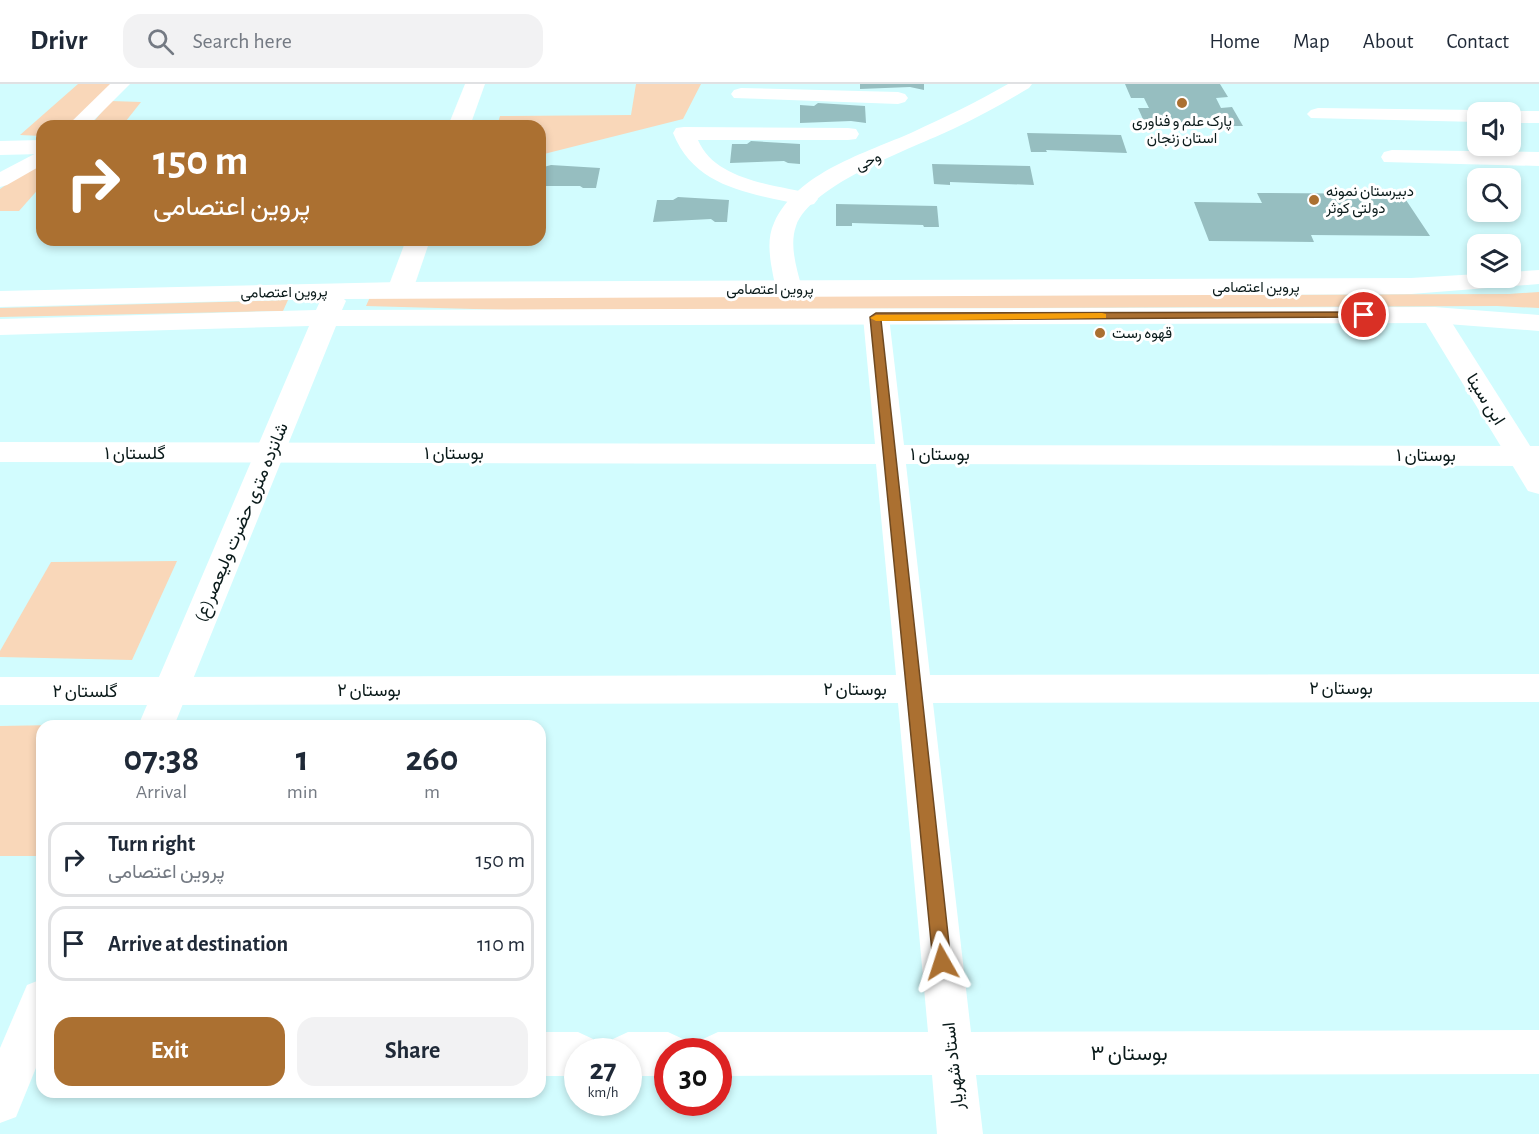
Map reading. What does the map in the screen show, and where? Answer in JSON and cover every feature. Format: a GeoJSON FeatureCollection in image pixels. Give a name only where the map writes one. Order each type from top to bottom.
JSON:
{"type":"FeatureCollection","features":[{"type":"Feature","properties":{"kind":"street"},"geometry":{"type":"LineString","coordinates":[[83,120],[121,84]]}},
{"type":"Feature","properties":{"kind":"street"},"geometry":{"type":"LineString","coordinates":[[461,120],[475,84]]}},
{"type":"Feature","properties":{"kind":"street","name":"وحی"},"geometry":{"type":"LineString","coordinates":[[789,288],[780,245],[788,218],[806,199],[832,178],[996,101],[1022,84]]}},
{"type":"Feature","properties":{"kind":"street"},"geometry":{"type":"LineString","coordinates":[[741,94],[782,95],[847,90],[898,98]]}},
{"type":"Feature","properties":{"kind":"street"},"geometry":{"type":"LineString","coordinates":[[782,95],[783,133]]}},
{"type":"Feature","properties":{"kind":"street"},"geometry":{"type":"LineString","coordinates":[[1318,114],[1467,116]]}},
{"type":"Feature","properties":{"kind":"street"},"geometry":{"type":"LineString","coordinates":[[1521,117],[1539,117]]}},
{"type":"Feature","properties":{"kind":"street"},"geometry":{"type":"LineString","coordinates":[[806,199],[722,176],[700,161],[687,144],[684,133],[848,134]]}},
{"type":"Feature","properties":{"kind":"street"},"geometry":{"type":"LineString","coordinates":[[0,148],[36,147]]}},
{"type":"Feature","properties":{"kind":"street"},"geometry":{"type":"LineString","coordinates":[[1392,157],[1539,159]]}},
{"type":"Feature","properties":{"kind":"street"},"geometry":{"type":"LineString","coordinates":[[0,180],[36,159]]}},
{"type":"Feature","properties":{"kind":"street"},"geometry":{"type":"LineString","coordinates":[[400,290],[416,246]]}},
{"type":"Feature","properties":{"kind":"street","name":"پروین اعتصامی"},"geometry":{"type":"LineString","coordinates":[[0,299],[400,290],[1411,286],[1539,277]]}},
{"type":"Feature","properties":{"kind":"street","name":"شانزده متری حضرت ولیعصر(ع)"},"geometry":{"type":"LineString","coordinates":[[158,720],[337,291]]}},
{"type":"Feature","properties":{"kind":"street","name":"پروین اعتصامی"},"geometry":{"type":"LineString","coordinates":[[0,327],[326,318],[1434,315],[1539,322]]}},
{"type":"Feature","properties":{"kind":"street","name":"ابن سینا"},"geometry":{"type":"LineString","coordinates":[[1434,315],[1530,456],[1539,484]]}},
{"type":"Feature","properties":{"kind":"street","name":"استاد شهریار"},"geometry":{"type":"LineString","coordinates":[[876,317],[960,1134]]}},
{"type":"Feature","properties":{"kind":"street","name":"گلستان ۱"},"geometry":{"type":"LineString","coordinates":[[0,452],[270,453]]}},
{"type":"Feature","properties":{"kind":"street","name":"بوستان ۱"},"geometry":{"type":"LineString","coordinates":[[270,453],[1530,456]]}},
{"type":"Feature","properties":{"kind":"street","name":"بوستان ۲"},"geometry":{"type":"LineString","coordinates":[[170,691],[1539,688]]}},
{"type":"Feature","properties":{"kind":"street","name":"گلستان ۲"},"geometry":{"type":"LineString","coordinates":[[0,691],[170,691]]}},
{"type":"Feature","properties":{"kind":"street"},"geometry":{"type":"LineString","coordinates":[[0,1101],[36,1015]]}},
{"type":"Feature","properties":{"kind":"street","name":"بوستان ۳"},"geometry":{"type":"LineString","coordinates":[[732,1054],[1539,1052]]}},
{"type":"Feature","properties":{"kind":"street"},"geometry":{"type":"LineString","coordinates":[[546,1054],[564,1054]]}},
{"type":"Feature","properties":{"kind":"shaded area"},"geometry":{"type":"Polygon","coordinates":[[[78,84],[112,84],[75,120],[37,120],[78,84]]]}},
{"type":"Feature","properties":{"kind":"shaded area"},"geometry":{"type":"Polygon","coordinates":[[[636,84],[701,84],[683,119],[546,153],[546,120],[499,120],[500,116],[631,115],[636,84]]]}},
{"type":"Feature","properties":{"kind":"shaded area"},"geometry":{"type":"Polygon","coordinates":[[[111,101],[141,102],[127,120],[95,120],[111,101]]]}},
{"type":"Feature","properties":{"kind":"shaded area"},"geometry":{"type":"Polygon","coordinates":[[[36,121],[36,136],[20,135],[36,121]]]}},
{"type":"Feature","properties":{"kind":"shaded area"},"geometry":{"type":"Polygon","coordinates":[[[36,164],[36,192],[19,211],[0,211],[0,189],[36,164]]]}},
{"type":"Feature","properties":{"kind":"shaded area"},"geometry":{"type":"Polygon","coordinates":[[[1539,292],[1539,308],[1497,306],[512,310],[366,306],[370,297],[1509,294],[1539,292]]]}},
{"type":"Feature","properties":{"kind":"shaded area"},"geometry":{"type":"Polygon","coordinates":[[[288,300],[283,311],[0,317],[0,308],[288,300]]]}},
{"type":"Feature","properties":{"kind":"shaded area"},"geometry":{"type":"Polygon","coordinates":[[[177,561],[132,660],[0,657],[0,651],[51,562],[177,561]]]}},
{"type":"Feature","properties":{"kind":"shaded area"},"geometry":{"type":"Polygon","coordinates":[[[36,725],[36,856],[0,856],[0,726],[36,725]]]}},
{"type":"Feature","properties":{"kind":"building"},"geometry":{"type":"Polygon","coordinates":[[[860,84],[924,84],[924,90],[910,87],[860,89],[860,84]]]}},
{"type":"Feature","properties":{"kind":"building","name":"پارک علم و فناوری استان زنجان"},"geometry":{"type":"Polygon","coordinates":[[[1125,84],[1220,84],[1228,97],[1216,98],[1221,108],[1232,107],[1243,126],[1202,126],[1200,122],[1184,122],[1186,126],[1146,126],[1138,108],[1149,108],[1144,98],[1131,98],[1125,84]]]}},
{"type":"Feature","properties":{"kind":"building"},"geometry":{"type":"Polygon","coordinates":[[[818,103],[865,106],[866,123],[851,121],[800,123],[800,105],[814,106],[818,103]]]}},
{"type":"Feature","properties":{"kind":"building"},"geometry":{"type":"Polygon","coordinates":[[[1027,133],[1121,135],[1127,153],[1046,150],[1047,152],[1031,152],[1027,133]]]}},
{"type":"Feature","properties":{"kind":"building"},"geometry":{"type":"Polygon","coordinates":[[[751,141],[800,144],[800,164],[784,161],[730,163],[732,144],[747,144],[751,141]]]}},
{"type":"Feature","properties":{"kind":"building"},"geometry":{"type":"Polygon","coordinates":[[[932,164],[1030,166],[1034,185],[950,182],[950,185],[934,184],[932,164]]]}},
{"type":"Feature","properties":{"kind":"building"},"geometry":{"type":"Polygon","coordinates":[[[546,166],[600,168],[596,188],[546,186],[546,166]]]}},
{"type":"Feature","properties":{"kind":"building"},"geometry":{"type":"Polygon","coordinates":[[[1257,193],[1402,194],[1430,236],[1311,235],[1314,242],[1209,241],[1194,202],[1262,203],[1257,193]]]}},
{"type":"Feature","properties":{"kind":"building"},"geometry":{"type":"Polygon","coordinates":[[[678,197],[729,200],[727,222],[715,222],[711,219],[653,222],[657,200],[673,200],[678,197]]]}},
{"type":"Feature","properties":{"kind":"building"},"geometry":{"type":"Polygon","coordinates":[[[836,204],[937,206],[939,227],[852,223],[852,226],[836,226],[836,204]]]}},
{"type":"Feature","properties":{"kind":"slow traffic"},"geometry":{"type":"LineString","coordinates":[[876,318],[1102,316]]}},
{"type":"Feature","properties":{"kind":"place","name":"پارک علم و فناوری استان زنجان"},"geometry":{"type":"Point","coordinates":[1182,103]}},
{"type":"Feature","properties":{"kind":"place","name":"دبیرستان نمونه دولتی کوثر"},"geometry":{"type":"Point","coordinates":[1314,200]}},
{"type":"Feature","properties":{"kind":"place","name":"قهوه رست"},"geometry":{"type":"Point","coordinates":[1100,333]}},
{"type":"Feature","properties":{"kind":"route"},"geometry":{"type":"LineString","coordinates":[[942,962],[876,317],[1364,315]]}}]}
